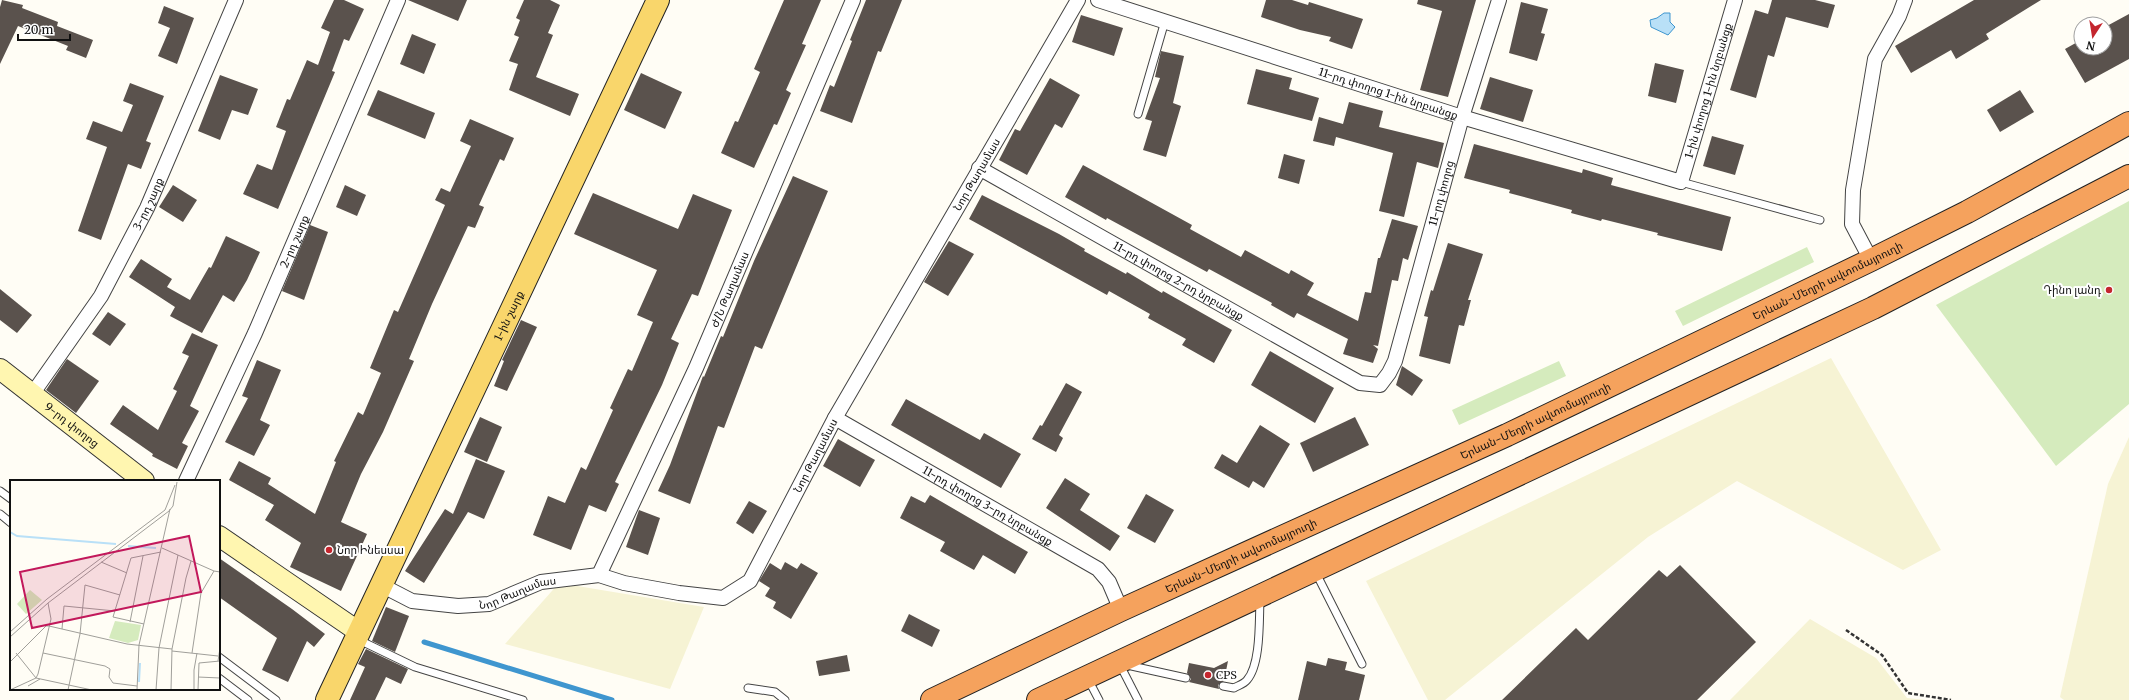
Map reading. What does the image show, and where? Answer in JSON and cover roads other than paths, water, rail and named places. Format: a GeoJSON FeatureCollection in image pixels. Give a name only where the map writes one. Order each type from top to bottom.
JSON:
{"type":"FeatureCollection","features":[{"type":"Feature","properties":{"kind":"highway","name":"Երևան-Մեղրի ավտոմայրուղի"},"geometry":{"type":"LineString","coordinates":[[932,700],[1121,610],[1507,435],[1871,260],[1967,212],[2129,123]]}},
{"type":"Feature","properties":{"kind":"highway"},"geometry":{"type":"LineString","coordinates":[[1038,700],[1873,308],[2129,176]]}},
{"type":"Feature","properties":{"kind":"main road","name":"1-ին շարք"},"geometry":{"type":"LineString","coordinates":[[327,700],[658,0]]}},
{"type":"Feature","properties":{"kind":"street","name":"3-րդ շարք"},"geometry":{"type":"LineString","coordinates":[[33,393],[101,296],[147,208],[236,0]]}},
{"type":"Feature","properties":{"kind":"street","name":"2-րդ շարք"},"geometry":{"type":"LineString","coordinates":[[186,480],[255,333],[398,0]]}},
{"type":"Feature","properties":{"kind":"street","name":"Ժ/Ն Թաղամաս"},"geometry":{"type":"LineString","coordinates":[[599,575],[696,368],[854,0]]}},
{"type":"Feature","properties":{"kind":"street","name":"Նոր Թաղամաս"},"geometry":{"type":"LineString","coordinates":[[381,585],[412,600],[458,606],[489,604],[541,582],[599,575],[624,583],[679,593],[723,598],[750,581],[835,418],[1078,0]]}},
{"type":"Feature","properties":{"kind":"street","name":"11-րդ փողոց 1-ին նրբանցք"},"geometry":{"type":"LineString","coordinates":[[1098,0],[1462,117],[1680,182]]}},
{"type":"Feature","properties":{"kind":"street","name":"11-րդ փողոց"},"geometry":{"type":"LineString","coordinates":[[1380,385],[1389,373],[1395,361],[1462,117],[1499,0]]}},
{"type":"Feature","properties":{"kind":"street","name":"1-ին փողոց 1-ին նրբանցք"},"geometry":{"type":"LineString","coordinates":[[1680,182],[1735,0]]}},
{"type":"Feature","properties":{"kind":"street"},"geometry":{"type":"LineString","coordinates":[[1871,260],[1852,224],[1853,190],[1875,60],[1899,16],[1905,0]]}},
{"type":"Feature","properties":{"kind":"street","name":"11-րդ փողոց 2-րդ նրբանցք"},"geometry":{"type":"LineString","coordinates":[[979,168],[1360,383],[1380,385]]}},
{"type":"Feature","properties":{"kind":"street","name":"9-րդ փողոց"},"geometry":{"type":"LineString","coordinates":[[0,369],[33,393],[143,480]]}},
{"type":"Feature","properties":{"kind":"street","name":"11-րդ փողոց 3-րդ նրբանցք"},"geometry":{"type":"LineString","coordinates":[[835,418],[1098,569],[1109,582],[1121,610]]}},
{"type":"Feature","properties":{"kind":"street"},"geometry":{"type":"LineString","coordinates":[[220,537],[358,635]]}},
{"type":"Feature","properties":{"kind":"lane"},"geometry":{"type":"LineString","coordinates":[[1138,114],[1165,21]]}},
{"type":"Feature","properties":{"kind":"lane"},"geometry":{"type":"LineString","coordinates":[[1680,182],[1820,220]]}},
{"type":"Feature","properties":{"kind":"lane"},"geometry":{"type":"LineString","coordinates":[[0,491],[10,498]]}},
{"type":"Feature","properties":{"kind":"lane"},"geometry":{"type":"LineString","coordinates":[[0,514],[10,522]]}},
{"type":"Feature","properties":{"kind":"lane"},"geometry":{"type":"LineString","coordinates":[[1315,571],[1362,664]]}},
{"type":"Feature","properties":{"kind":"lane"},"geometry":{"type":"LineString","coordinates":[[1223,686],[1234,688],[1247,681],[1255,663],[1259,638],[1260,596]]}},
{"type":"Feature","properties":{"kind":"lane"},"geometry":{"type":"LineString","coordinates":[[358,635],[414,667],[523,700]]}},
{"type":"Feature","properties":{"kind":"lane"},"geometry":{"type":"LineString","coordinates":[[220,658],[276,700]]}},
{"type":"Feature","properties":{"kind":"lane"},"geometry":{"type":"LineString","coordinates":[[1119,663],[1186,678]]}},
{"type":"Feature","properties":{"kind":"lane"},"geometry":{"type":"LineString","coordinates":[[1119,663],[1138,700]]}},
{"type":"Feature","properties":{"kind":"lane"},"geometry":{"type":"LineString","coordinates":[[1087,677],[1099,700]]}},
{"type":"Feature","properties":{"kind":"lane"},"geometry":{"type":"LineString","coordinates":[[220,679],[248,700]]}},
{"type":"Feature","properties":{"kind":"lane"},"geometry":{"type":"LineString","coordinates":[[748,688],[775,692],[785,700]]}},
{"type":"Feature","properties":{"kind":"water"},"geometry":{"type":"Polygon","coordinates":[[[1664,13],[1670,13],[1670,22],[1675,27],[1668,35],[1651,27],[1650,20],[1657,18],[1664,13]]]}},
{"type":"Feature","properties":{"kind":"waterway"},"geometry":{"type":"LineString","coordinates":[[424,642],[612,700]]}},
{"type":"Feature","properties":{"kind":"place","name":"Դինո լանդ"},"geometry":{"type":"Point","coordinates":[2109,290]}},
{"type":"Feature","properties":{"kind":"place","name":"Նոր Ինեսսա"},"geometry":{"type":"Point","coordinates":[329,550]}},
{"type":"Feature","properties":{"kind":"place","name":"CPS"},"geometry":{"type":"Point","coordinates":[1208,675]}}]}
